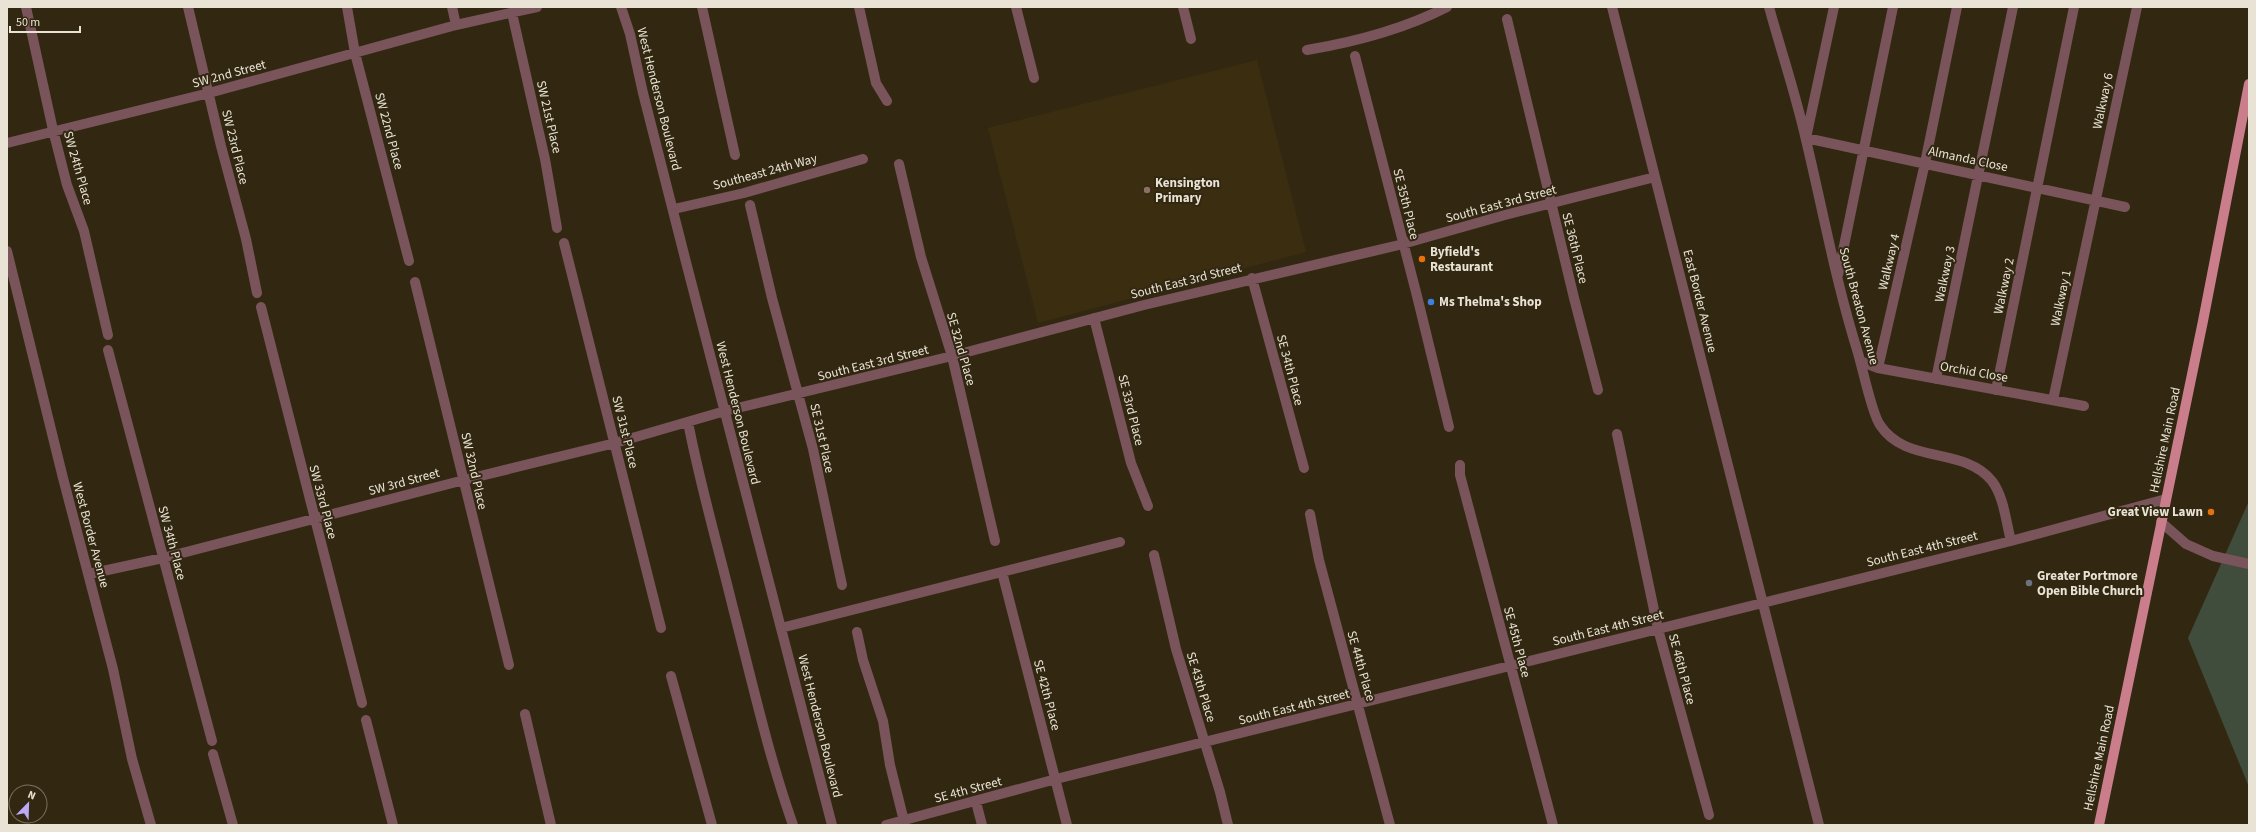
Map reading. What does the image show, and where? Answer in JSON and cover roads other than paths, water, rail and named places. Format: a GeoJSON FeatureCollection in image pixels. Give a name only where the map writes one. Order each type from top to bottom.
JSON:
{"type":"FeatureCollection","features":[{"type":"Feature","properties":{"kind":"main road","name":"Hellshire Main Road"},"geometry":{"type":"LineString","coordinates":[[2099,825],[2249,84]]}},
{"type":"Feature","properties":{"kind":"street","name":"SW 24th Place"},"geometry":{"type":"LineString","coordinates":[[26,7],[53,130],[67,185],[84,231],[108,335]]}},
{"type":"Feature","properties":{"kind":"street","name":"SW 23rd Place"},"geometry":{"type":"LineString","coordinates":[[188,7],[221,146],[246,239],[256,293]]}},
{"type":"Feature","properties":{"kind":"street","name":"SW 22nd Place"},"geometry":{"type":"LineString","coordinates":[[347,7],[355,53],[409,260]]}},
{"type":"Feature","properties":{"kind":"street"},"geometry":{"type":"LineString","coordinates":[[452,7],[456,25]]}},
{"type":"Feature","properties":{"kind":"street","name":"SW 2nd Street"},"geometry":{"type":"LineString","coordinates":[[7,143],[53,130],[209,93],[456,25],[537,7]]}},
{"type":"Feature","properties":{"kind":"street","name":"West Henderson Boulevard"},"geometry":{"type":"LineString","coordinates":[[621,7],[630,34],[643,93],[832,825]]}},
{"type":"Feature","properties":{"kind":"street"},"geometry":{"type":"LineString","coordinates":[[702,7],[735,155]]}},
{"type":"Feature","properties":{"kind":"street"},"geometry":{"type":"LineString","coordinates":[[859,7],[876,83],[887,101]]}},
{"type":"Feature","properties":{"kind":"street"},"geometry":{"type":"LineString","coordinates":[[1016,7],[1034,78]]}},
{"type":"Feature","properties":{"kind":"street"},"geometry":{"type":"LineString","coordinates":[[1183,7],[1191,39]]}},
{"type":"Feature","properties":{"kind":"street"},"geometry":{"type":"LineString","coordinates":[[1307,50],[1341,44],[1374,35],[1433,14],[1447,7]]}},
{"type":"Feature","properties":{"kind":"street","name":"East Border Avenue"},"geometry":{"type":"LineString","coordinates":[[1612,7],[1761,602],[1819,825]]}},
{"type":"Feature","properties":{"kind":"street","name":"South Breaton Avenue"},"geometry":{"type":"LineString","coordinates":[[1769,7],[1806,138],[1837,279],[1879,424],[1894,440],[1905,446],[1968,464],[1986,475],[1993,482],[2002,501],[2010,541]]}},
{"type":"Feature","properties":{"kind":"street"},"geometry":{"type":"LineString","coordinates":[[1806,138],[1834,7]]}},
{"type":"Feature","properties":{"kind":"street"},"geometry":{"type":"LineString","coordinates":[[1837,279],[1893,7]]}},
{"type":"Feature","properties":{"kind":"street","name":"Walkway 4"},"geometry":{"type":"LineString","coordinates":[[1878,368],[1925,163],[1957,7]]}},
{"type":"Feature","properties":{"kind":"street","name":"Walkway 3"},"geometry":{"type":"LineString","coordinates":[[1936,379],[2014,7]]}},
{"type":"Feature","properties":{"kind":"street","name":"Walkway 2"},"geometry":{"type":"LineString","coordinates":[[1996,390],[2074,7]]}},
{"type":"Feature","properties":{"kind":"street","name":"Walkway 6"},"geometry":{"type":"LineString","coordinates":[[2095,200],[2137,7]]}},
{"type":"Feature","properties":{"kind":"street","name":"SW 21st Place"},"geometry":{"type":"LineString","coordinates":[[512,13],[545,159],[558,228]]}},
{"type":"Feature","properties":{"kind":"street","name":"SE 36th Place"},"geometry":{"type":"LineString","coordinates":[[1507,19],[1551,204],[1598,390]]}},
{"type":"Feature","properties":{"kind":"street","name":"SE 35th Place"},"geometry":{"type":"LineString","coordinates":[[1355,56],[1449,427]]}},
{"type":"Feature","properties":{"kind":"street","name":"Almanda Close"},"geometry":{"type":"LineString","coordinates":[[1806,138],[2125,206]]}},
{"type":"Feature","properties":{"kind":"street","name":"Southeast 24th Way"},"geometry":{"type":"LineString","coordinates":[[674,209],[744,192],[862,159]]}},
{"type":"Feature","properties":{"kind":"street","name":"SE 32nd Place"},"geometry":{"type":"LineString","coordinates":[[899,164],[921,257],[952,356],[995,541]]}},
{"type":"Feature","properties":{"kind":"street","name":"South East 3rd Street"},"geometry":{"type":"LineString","coordinates":[[725,411],[952,356],[1252,278],[1403,244],[1655,177]]}},
{"type":"Feature","properties":{"kind":"street","name":"Walkway 1"},"geometry":{"type":"LineString","coordinates":[[2053,400],[2095,200]]}},
{"type":"Feature","properties":{"kind":"street","name":"SE 31st Place"},"geometry":{"type":"LineString","coordinates":[[750,205],[772,298],[813,448],[842,585]]}},
{"type":"Feature","properties":{"kind":"street","name":"SW 31st Place"},"geometry":{"type":"LineString","coordinates":[[564,243],[661,628]]}},
{"type":"Feature","properties":{"kind":"street","name":"West Border Avenue"},"geometry":{"type":"LineString","coordinates":[[7,251],[63,478],[114,669],[132,759],[151,825]]}},
{"type":"Feature","properties":{"kind":"street","name":"SE 34th Place"},"geometry":{"type":"LineString","coordinates":[[1252,278],[1304,468]]}},
{"type":"Feature","properties":{"kind":"street","name":"SW 32nd Place"},"geometry":{"type":"LineString","coordinates":[[415,282],[509,665]]}},
{"type":"Feature","properties":{"kind":"street","name":"SW 33rd Place"},"geometry":{"type":"LineString","coordinates":[[261,308],[362,703]]}},
{"type":"Feature","properties":{"kind":"street","name":"SE 33rd Place"},"geometry":{"type":"LineString","coordinates":[[1094,318],[1131,462],[1148,506]]}},
{"type":"Feature","properties":{"kind":"street","name":"SW 34th Place"},"geometry":{"type":"LineString","coordinates":[[108,350],[212,741]]}},
{"type":"Feature","properties":{"kind":"street","name":"Orchid Close"},"geometry":{"type":"LineString","coordinates":[[1860,361],[1878,368],[2084,406]]}},
{"type":"Feature","properties":{"kind":"street","name":"SW 3rd Street"},"geometry":{"type":"LineString","coordinates":[[88,574],[163,558],[464,480],[615,443],[725,411]]}},
{"type":"Feature","properties":{"kind":"street"},"geometry":{"type":"LineString","coordinates":[[688,422],[699,476],[744,657],[769,748],[793,825]]}},
{"type":"Feature","properties":{"kind":"street","name":"SE 46th Place"},"geometry":{"type":"LineString","coordinates":[[1617,434],[1658,629],[1709,815]]}},
{"type":"Feature","properties":{"kind":"street","name":"SE 45th Place"},"geometry":{"type":"LineString","coordinates":[[1460,465],[1460,475],[1509,665],[1553,825]]}},
{"type":"Feature","properties":{"kind":"street","name":"South East 4th Street"},"geometry":{"type":"LineString","coordinates":[[1056,779],[2010,541],[2166,499]]}},
{"type":"Feature","properties":{"kind":"street","name":"SE 44th Place"},"geometry":{"type":"LineString","coordinates":[[1310,514],[1318,560],[1359,704],[1390,825]]}},
{"type":"Feature","properties":{"kind":"street"},"geometry":{"type":"LineString","coordinates":[[2161,522],[2186,544],[2213,556],[2249,564]]}},
{"type":"Feature","properties":{"kind":"street"},"geometry":{"type":"LineString","coordinates":[[781,628],[1120,542]]}},
{"type":"Feature","properties":{"kind":"street","name":"SE 43th Place"},"geometry":{"type":"LineString","coordinates":[[1154,555],[1176,649],[1228,825]]}},
{"type":"Feature","properties":{"kind":"street","name":"SE 42th Place"},"geometry":{"type":"LineString","coordinates":[[1002,572],[1067,825]]}},
{"type":"Feature","properties":{"kind":"street"},"geometry":{"type":"LineString","coordinates":[[857,632],[862,660],[883,722],[890,765],[904,821]]}},
{"type":"Feature","properties":{"kind":"street"},"geometry":{"type":"LineString","coordinates":[[671,676],[712,825]]}},
{"type":"Feature","properties":{"kind":"street"},"geometry":{"type":"LineString","coordinates":[[525,714],[551,825]]}},
{"type":"Feature","properties":{"kind":"street"},"geometry":{"type":"LineString","coordinates":[[366,720],[393,825]]}},
{"type":"Feature","properties":{"kind":"street"},"geometry":{"type":"LineString","coordinates":[[213,754],[233,825]]}},
{"type":"Feature","properties":{"kind":"street","name":"SE 4th Street"},"geometry":{"type":"LineString","coordinates":[[886,825],[976,802],[1056,779]]}},
{"type":"Feature","properties":{"kind":"street"},"geometry":{"type":"LineString","coordinates":[[976,802],[982,825]]}},
{"type":"Feature","properties":{"kind":"place","name":"Kensington Primary"},"geometry":{"type":"Point","coordinates":[1147,190]}},
{"type":"Feature","properties":{"kind":"place","name":"Byfield's Restaurant"},"geometry":{"type":"Point","coordinates":[1422,259]}},
{"type":"Feature","properties":{"kind":"place","name":"Ms Thelma's Shop"},"geometry":{"type":"Point","coordinates":[1431,302]}},
{"type":"Feature","properties":{"kind":"place","name":"Great View Lawn"},"geometry":{"type":"Point","coordinates":[2211,512]}},
{"type":"Feature","properties":{"kind":"place","name":"Greater Portmore Open Bible Church"},"geometry":{"type":"Point","coordinates":[2029,583]}}]}
